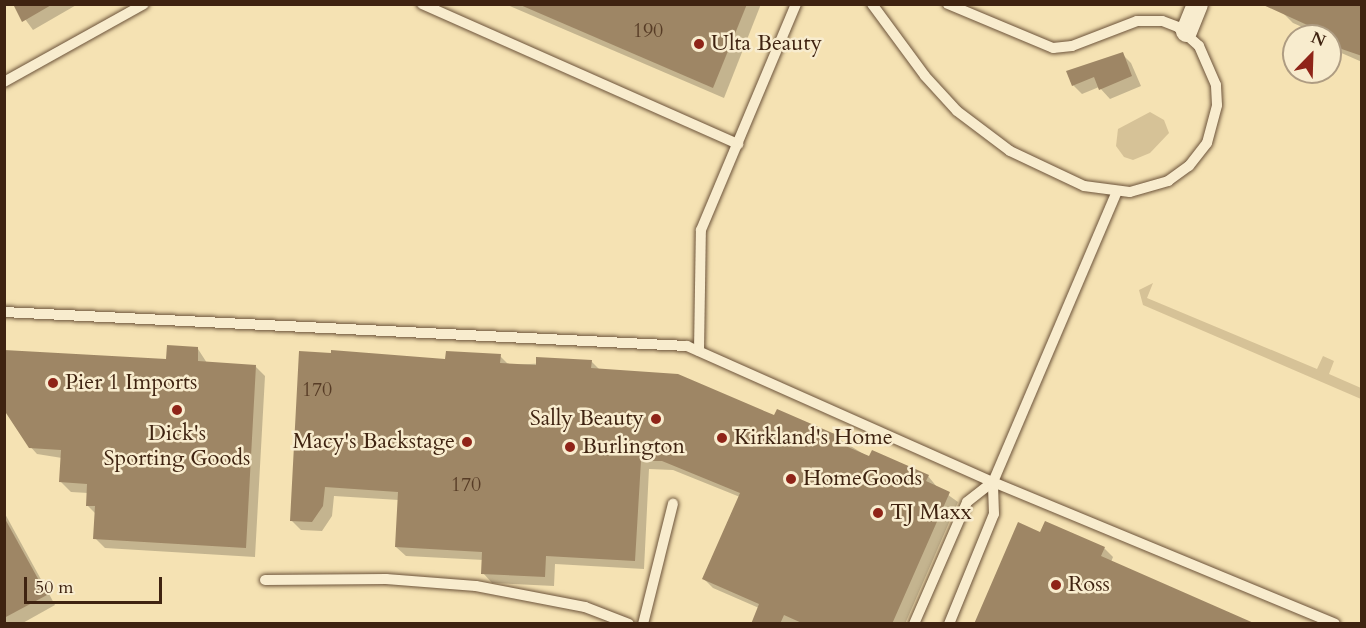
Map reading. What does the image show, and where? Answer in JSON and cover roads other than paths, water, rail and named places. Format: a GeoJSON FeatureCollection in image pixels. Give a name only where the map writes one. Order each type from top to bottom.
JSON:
{"type":"FeatureCollection","features":[{"type":"Feature","properties":{"kind":"street"},"geometry":{"type":"LineString","coordinates":[[1186,31],[1197,4]]}},
{"type":"Feature","properties":{"kind":"lane"},"geometry":{"type":"LineString","coordinates":[[4,82],[144,4]]}},
{"type":"Feature","properties":{"kind":"lane"},"geometry":{"type":"LineString","coordinates":[[422,4],[738,144]]}},
{"type":"Feature","properties":{"kind":"lane"},"geometry":{"type":"LineString","coordinates":[[699,351],[701,230],[796,4]]}},
{"type":"Feature","properties":{"kind":"lane"},"geometry":{"type":"LineString","coordinates":[[872,4],[925,76],[957,111],[1010,151],[1047,171],[1084,186],[1117,191],[1142,190],[1168,181],[1189,167],[1207,143],[1217,105],[1216,85],[1210,63],[1186,31],[1170,23],[1146,20],[1072,46],[1053,48],[948,4]]}},
{"type":"Feature","properties":{"kind":"lane"},"geometry":{"type":"LineString","coordinates":[[949,624],[994,514],[993,482],[1117,191]]}},
{"type":"Feature","properties":{"kind":"lane"},"geometry":{"type":"LineString","coordinates":[[4,312],[687,346],[993,482],[1335,624]]}},
{"type":"Feature","properties":{"kind":"lane"},"geometry":{"type":"LineString","coordinates":[[914,624],[967,502],[993,482]]}},
{"type":"Feature","properties":{"kind":"lane"},"geometry":{"type":"LineString","coordinates":[[643,624],[673,504]]}},
{"type":"Feature","properties":{"kind":"lane"},"geometry":{"type":"LineString","coordinates":[[265,580],[386,579],[476,586],[585,607],[629,624]]}},
{"type":"Feature","properties":{"kind":"place","name":"Ulta Beauty"},"geometry":{"type":"Point","coordinates":[699,44]}},
{"type":"Feature","properties":{"kind":"place","name":"Pier 1 Imports"},"geometry":{"type":"Point","coordinates":[53,383]}},
{"type":"Feature","properties":{"kind":"place","name":"Dick's Sporting Goods"},"geometry":{"type":"Point","coordinates":[177,410]}},
{"type":"Feature","properties":{"kind":"place","name":"Sally Beauty"},"geometry":{"type":"Point","coordinates":[656,419]}},
{"type":"Feature","properties":{"kind":"place","name":"Kirkland's Home"},"geometry":{"type":"Point","coordinates":[722,438]}},
{"type":"Feature","properties":{"kind":"place","name":"Macy's Backstage"},"geometry":{"type":"Point","coordinates":[467,442]}},
{"type":"Feature","properties":{"kind":"place","name":"Burlington"},"geometry":{"type":"Point","coordinates":[570,447]}},
{"type":"Feature","properties":{"kind":"place","name":"HomeGoods"},"geometry":{"type":"Point","coordinates":[791,479]}},
{"type":"Feature","properties":{"kind":"place","name":"TJ Maxx"},"geometry":{"type":"Point","coordinates":[878,513]}},
{"type":"Feature","properties":{"kind":"place","name":"Ross"},"geometry":{"type":"Point","coordinates":[1056,585]}}]}
